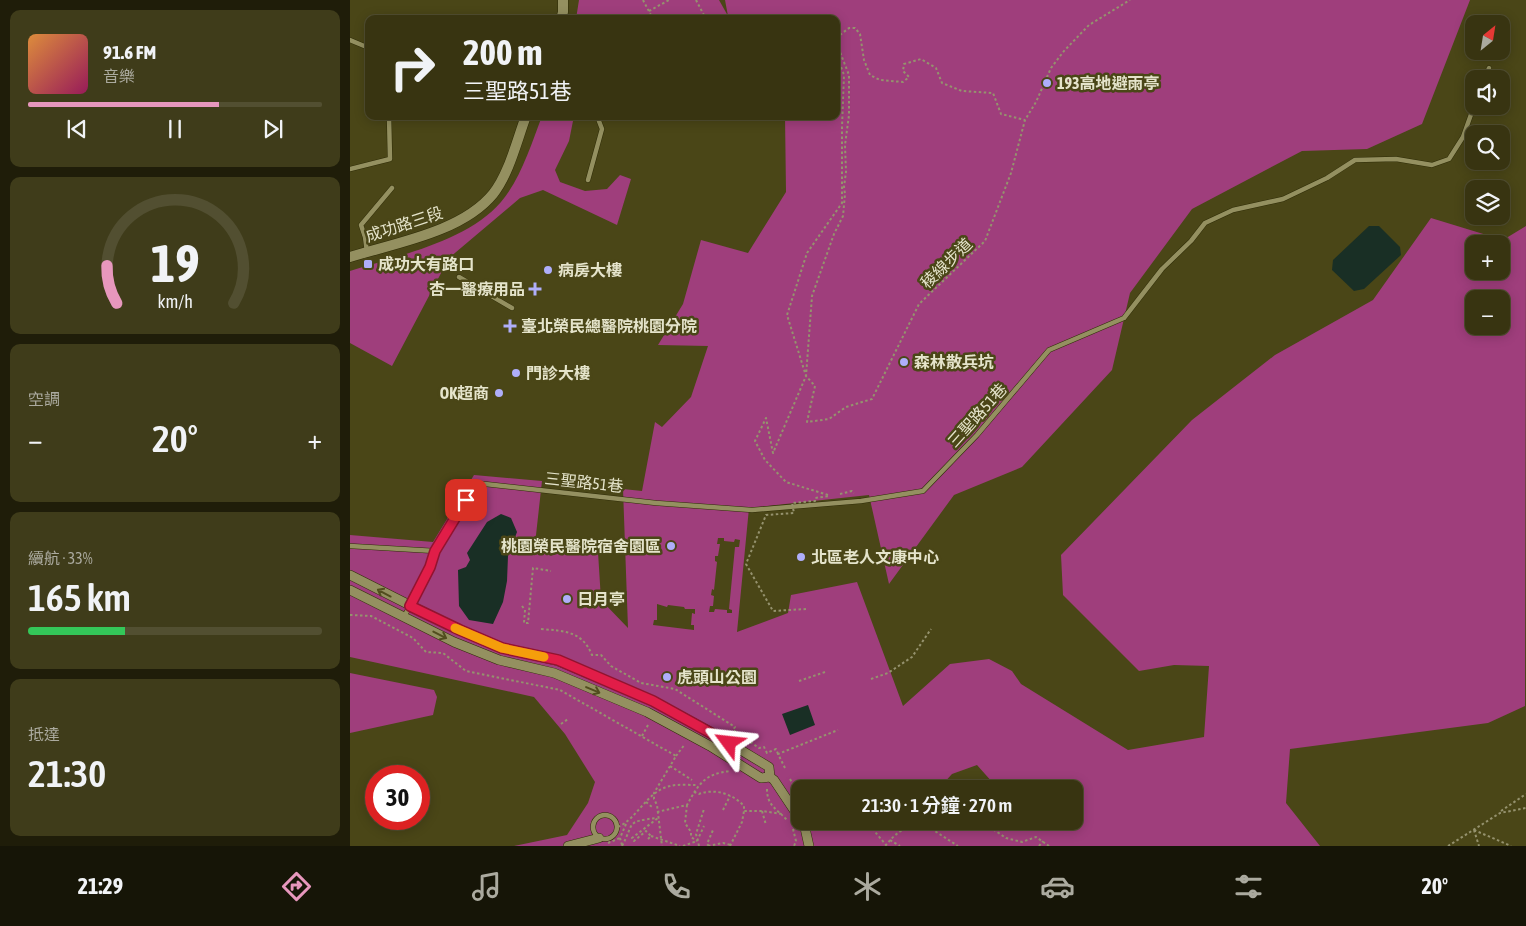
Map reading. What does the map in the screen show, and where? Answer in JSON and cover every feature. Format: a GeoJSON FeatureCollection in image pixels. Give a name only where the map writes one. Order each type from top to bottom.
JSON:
{"type":"FeatureCollection","features":[{"type":"Feature","properties":{"kind":"street"},"geometry":{"type":"LineString","coordinates":[[561,15],[562,0]]}},
{"type":"Feature","properties":{"kind":"street","name":"成功路三段"},"geometry":{"type":"LineString","coordinates":[[350,257],[440,230],[477,210],[493,194],[504,176],[525,120]]}},
{"type":"Feature","properties":{"kind":"street"},"geometry":{"type":"LineString","coordinates":[[350,575],[410,606],[502,648],[558,660],[653,701],[716,735],[769,767],[770,777],[791,805]]}},
{"type":"Feature","properties":{"kind":"street"},"geometry":{"type":"LineString","coordinates":[[350,590],[463,646],[499,660],[554,673],[647,712],[710,746],[760,778],[770,777]]}},
{"type":"Feature","properties":{"kind":"street"},"geometry":{"type":"LineString","coordinates":[[805,830],[809,846]]}},
{"type":"Feature","properties":{"kind":"street"},"geometry":{"type":"LineString","coordinates":[[568,846],[601,841]]}},
{"type":"Feature","properties":{"kind":"lane"},"geometry":{"type":"LineString","coordinates":[[350,40],[365,46]]}},
{"type":"Feature","properties":{"kind":"lane","name":"三聖路51巷"},"geometry":{"type":"LineString","coordinates":[[404,616],[430,567],[435,551],[476,483],[656,503],[752,510],[861,501],[923,491],[977,435],[1049,350],[1124,318],[1162,268],[1192,241],[1205,223],[1233,210],[1284,199],[1327,178],[1356,160],[1396,159],[1432,166],[1449,159],[1463,137],[1471,115]]}},
{"type":"Feature","properties":{"kind":"lane"},"geometry":{"type":"LineString","coordinates":[[350,169],[390,158],[389,120]]}},
{"type":"Feature","properties":{"kind":"lane"},"geometry":{"type":"LineString","coordinates":[[588,180],[602,130],[598,120]]}},
{"type":"Feature","properties":{"kind":"lane"},"geometry":{"type":"LineString","coordinates":[[367,252],[361,225],[392,188]]}},
{"type":"Feature","properties":{"kind":"lane"},"geometry":{"type":"LineString","coordinates":[[459,277],[512,308]]}},
{"type":"Feature","properties":{"kind":"lane"},"geometry":{"type":"LineString","coordinates":[[350,546],[435,551]]}},
{"type":"Feature","properties":{"kind":"lane"},"geometry":{"type":"LineString","coordinates":[[605,815],[611,816],[616,820],[618,827],[617,832],[612,838],[601,841],[593,827],[595,820],[605,815]]}},
{"type":"Feature","properties":{"kind":"path"},"geometry":{"type":"LineString","coordinates":[[643,0],[651,15]]}},
{"type":"Feature","properties":{"kind":"path"},"geometry":{"type":"LineString","coordinates":[[649,11],[669,0]]}},
{"type":"Feature","properties":{"kind":"path"},"geometry":{"type":"LineString","coordinates":[[696,0],[704,15]]}},
{"type":"Feature","properties":{"kind":"path","name":"稜線步道"},"geometry":{"type":"LineString","coordinates":[[806,376],[815,386],[807,422],[829,418],[846,407],[872,399],[919,304],[985,241],[1011,174],[1025,120],[1052,68],[1064,51],[1089,25],[1130,0]]}},
{"type":"Feature","properties":{"kind":"path"},"geometry":{"type":"LineString","coordinates":[[840,35],[849,28],[855,28],[860,34],[864,60],[870,75],[880,80],[903,82],[909,77],[903,71],[904,64],[921,59],[936,68],[942,83],[962,91],[993,93],[1001,114],[1025,120]]}},
{"type":"Feature","properties":{"kind":"path"},"geometry":{"type":"LineString","coordinates":[[806,608],[773,611],[746,564],[766,516],[794,513],[792,503],[815,501],[815,498],[830,496],[786,482],[765,460],[756,441],[766,418],[774,454],[806,376],[812,296],[834,234],[843,216],[849,75],[840,52]]}},
{"type":"Feature","properties":{"kind":"path"},"geometry":{"type":"LineString","coordinates":[[806,376],[787,316],[807,253],[842,202],[844,75],[840,64]]}},
{"type":"Feature","properties":{"kind":"path"},"geometry":{"type":"LineString","coordinates":[[522,606],[525,610],[524,623],[528,623],[533,568],[551,571]]}},
{"type":"Feature","properties":{"kind":"path"},"geometry":{"type":"LineString","coordinates":[[350,615],[371,616],[413,638],[426,652],[443,653],[466,671],[560,690],[676,756]]}},
{"type":"Feature","properties":{"kind":"path"},"geometry":{"type":"LineString","coordinates":[[541,629],[564,631],[577,636],[587,644],[592,655],[601,654],[611,666],[641,683],[675,689],[735,727],[733,730],[759,748],[764,747],[767,753],[776,749],[785,768]]}},
{"type":"Feature","properties":{"kind":"path"},"geometry":{"type":"LineString","coordinates":[[871,679],[888,673],[912,657],[931,629]]}},
{"type":"Feature","properties":{"kind":"path"},"geometry":{"type":"LineString","coordinates":[[800,682],[825,672]]}},
{"type":"Feature","properties":{"kind":"path"},"geometry":{"type":"LineString","coordinates":[[561,724],[568,719]]}},
{"type":"Feature","properties":{"kind":"path"},"geometry":{"type":"LineString","coordinates":[[642,736],[649,724]]}},
{"type":"Feature","properties":{"kind":"path"},"geometry":{"type":"LineString","coordinates":[[778,754],[838,730]]}},
{"type":"Feature","properties":{"kind":"path"},"geometry":{"type":"LineString","coordinates":[[622,846],[620,838],[626,824],[654,794],[685,744]]}},
{"type":"Feature","properties":{"kind":"path"},"geometry":{"type":"LineString","coordinates":[[670,766],[692,780]]}},
{"type":"Feature","properties":{"kind":"path"},"geometry":{"type":"LineString","coordinates":[[770,777],[767,799],[792,825],[796,841],[794,846]]}},
{"type":"Feature","properties":{"kind":"path"},"geometry":{"type":"LineString","coordinates":[[697,841],[691,837],[692,832],[685,823],[687,805],[698,785],[709,778]]}},
{"type":"Feature","properties":{"kind":"path"},"geometry":{"type":"LineString","coordinates":[[654,794],[669,786],[698,785]]}},
{"type":"Feature","properties":{"kind":"path"},"geometry":{"type":"LineString","coordinates":[[694,792],[699,794],[708,791],[730,796],[744,806],[742,822],[731,846],[722,843],[708,846],[707,844],[713,830]]}},
{"type":"Feature","properties":{"kind":"path"},"geometry":{"type":"LineString","coordinates":[[654,794],[662,846]]}},
{"type":"Feature","properties":{"kind":"path"},"geometry":{"type":"LineString","coordinates":[[1448,846],[1526,794]]}},
{"type":"Feature","properties":{"kind":"path"},"geometry":{"type":"LineString","coordinates":[[723,810],[730,796]]}},
{"type":"Feature","properties":{"kind":"path"},"geometry":{"type":"LineString","coordinates":[[646,802],[652,807]]}},
{"type":"Feature","properties":{"kind":"path"},"geometry":{"type":"LineString","coordinates":[[657,812],[687,805]]}},
{"type":"Feature","properties":{"kind":"path"},"geometry":{"type":"LineString","coordinates":[[1500,813],[1526,808]]}},
{"type":"Feature","properties":{"kind":"path"},"geometry":{"type":"LineString","coordinates":[[699,846],[696,834],[704,809]]}},
{"type":"Feature","properties":{"kind":"path"},"geometry":{"type":"LineString","coordinates":[[744,811],[782,814]]}},
{"type":"Feature","properties":{"kind":"path"},"geometry":{"type":"LineString","coordinates":[[762,811],[766,825]]}},
{"type":"Feature","properties":{"kind":"path"},"geometry":{"type":"LineString","coordinates":[[658,818],[632,838],[634,841],[646,831],[651,836],[682,846],[697,841],[704,826]]}},
{"type":"Feature","properties":{"kind":"path"},"geometry":{"type":"LineString","coordinates":[[622,846],[627,837],[629,827],[637,820],[658,818]]}},
{"type":"Feature","properties":{"kind":"path"},"geometry":{"type":"LineString","coordinates":[[618,827],[626,824]]}},
{"type":"Feature","properties":{"kind":"path"},"geometry":{"type":"LineString","coordinates":[[874,830],[886,845],[903,830]]}},
{"type":"Feature","properties":{"kind":"path"},"geometry":{"type":"LineString","coordinates":[[933,830],[958,846]]}},
{"type":"Feature","properties":{"kind":"path"},"geometry":{"type":"LineString","coordinates":[[994,830],[1006,838],[1022,842],[1036,837],[1049,846]]}},
{"type":"Feature","properties":{"kind":"path"},"geometry":{"type":"LineString","coordinates":[[1474,830],[1479,846]]}},
{"type":"Feature","properties":{"kind":"path"},"geometry":{"type":"LineString","coordinates":[[1474,830],[1511,846]]}},
{"type":"Feature","properties":{"kind":"path"},"geometry":{"type":"LineString","coordinates":[[648,839],[651,836]]}},
{"type":"Feature","properties":{"kind":"path"},"geometry":{"type":"LineString","coordinates":[[601,841],[620,838]]}},
{"type":"Feature","properties":{"kind":"path"},"geometry":{"type":"LineString","coordinates":[[890,840],[900,846]]}},
{"type":"Feature","properties":{"kind":"path"},"geometry":{"type":"LineString","coordinates":[[1039,846],[1043,841]]}},
{"type":"Feature","properties":{"kind":"shaded area"},"geometry":{"type":"Polygon","coordinates":[[[579,0],[719,0],[727,15],[577,15],[579,0]]]}},
{"type":"Feature","properties":{"kind":"shaded area"},"geometry":{"type":"Polygon","coordinates":[[[725,0],[1470,0],[1422,124],[1367,149],[1302,151],[1192,209],[1130,293],[1112,370],[1022,467],[954,495],[889,584],[869,495],[749,508],[737,632],[788,613],[791,595],[857,582],[903,706],[950,664],[989,659],[1012,671],[1021,684],[1128,750],[1204,737],[1209,666],[1174,665],[1139,671],[1063,595],[1061,555],[1192,420],[1275,355],[1373,300],[1431,218],[1487,235],[1465,235],[1465,280],[1510,280],[1510,236],[1526,226],[1525,706],[1488,723],[1290,749],[1286,803],[1320,846],[514,846],[567,835],[588,803],[595,782],[565,734],[534,697],[350,657],[350,535],[433,542],[474,475],[542,481],[535,544],[598,552],[601,600],[628,628],[623,489],[642,491],[655,422],[662,427],[691,397],[708,346],[658,345],[683,304],[701,240],[748,253],[786,192],[785,120],[840,120],[840,15],[728,15],[725,0]],[[718,538],[717,544],[720,544],[718,556],[715,556],[715,561],[717,562],[714,590],[712,589],[711,595],[714,596],[713,606],[710,606],[709,612],[714,612],[715,609],[727,610],[727,613],[732,613],[732,610],[729,609],[735,547],[739,547],[740,540],[735,539],[734,542],[724,541],[724,538],[718,538]],[[657,604],[657,620],[654,620],[653,625],[694,630],[694,625],[691,625],[692,613],[695,614],[695,609],[668,605],[667,607],[657,604]]]}},
{"type":"Feature","properties":{"kind":"shaded area"},"geometry":{"type":"Polygon","coordinates":[[[540,120],[573,120],[569,141],[555,170],[560,182],[585,191],[607,189],[620,175],[631,179],[617,225],[543,190],[520,198],[449,258],[392,366],[350,343],[350,271],[431,246],[470,227],[487,216],[501,202],[514,183],[525,161],[540,120]]]}},
{"type":"Feature","properties":{"kind":"shaded area"},"geometry":{"type":"Polygon","coordinates":[[[1369,226],[1379,226],[1400,247],[1401,255],[1364,289],[1354,291],[1332,270],[1333,260],[1369,226]]]}},
{"type":"Feature","properties":{"kind":"shaded area"},"geometry":{"type":"Polygon","coordinates":[[[501,514],[511,518],[517,532],[508,556],[507,581],[503,602],[493,624],[469,620],[459,606],[458,570],[466,567],[470,560],[467,553],[487,522],[501,514]]]}},
{"type":"Feature","properties":{"kind":"shaded area"},"geometry":{"type":"Polygon","coordinates":[[[350,673],[434,690],[437,697],[433,715],[350,733],[350,673]]]}},
{"type":"Feature","properties":{"kind":"shaded area"},"geometry":{"type":"Polygon","coordinates":[[[808,705],[815,725],[790,735],[782,714],[808,705]]]}},
{"type":"Feature","properties":{"kind":"slow traffic"},"geometry":{"type":"LineString","coordinates":[[455,628],[502,648],[544,657]]}},
{"type":"Feature","properties":{"kind":"place","name":"193高地避雨亭"},"geometry":{"type":"Point","coordinates":[1047,83]}},
{"type":"Feature","properties":{"kind":"place","name":"成功大有路口"},"geometry":{"type":"Point","coordinates":[368,264]}},
{"type":"Feature","properties":{"kind":"place","name":"病房大樓"},"geometry":{"type":"Point","coordinates":[548,270]}},
{"type":"Feature","properties":{"kind":"place","name":"杏一醫療用品"},"geometry":{"type":"Point","coordinates":[535,289]}},
{"type":"Feature","properties":{"kind":"place","name":"臺北榮民總醫院桃園分院"},"geometry":{"type":"Point","coordinates":[510,326]}},
{"type":"Feature","properties":{"kind":"place","name":"森林散兵坑"},"geometry":{"type":"Point","coordinates":[904,362]}},
{"type":"Feature","properties":{"kind":"place","name":"門診大樓"},"geometry":{"type":"Point","coordinates":[516,373]}},
{"type":"Feature","properties":{"kind":"place","name":"OK超商"},"geometry":{"type":"Point","coordinates":[499,393]}},
{"type":"Feature","properties":{"kind":"place","name":"桃園榮民醫院宿舍園區"},"geometry":{"type":"Point","coordinates":[671,546]}},
{"type":"Feature","properties":{"kind":"place","name":"北區老人文康中心"},"geometry":{"type":"Point","coordinates":[801,557]}},
{"type":"Feature","properties":{"kind":"place","name":"日月亭"},"geometry":{"type":"Point","coordinates":[567,599]}},
{"type":"Feature","properties":{"kind":"place","name":"虎頭山公園"},"geometry":{"type":"Point","coordinates":[667,677]}},
{"type":"Feature","properties":{"kind":"route"},"geometry":{"type":"LineString","coordinates":[[466,500],[435,551],[430,567],[410,606],[502,648],[558,660],[653,701],[729,743]]}}]}
